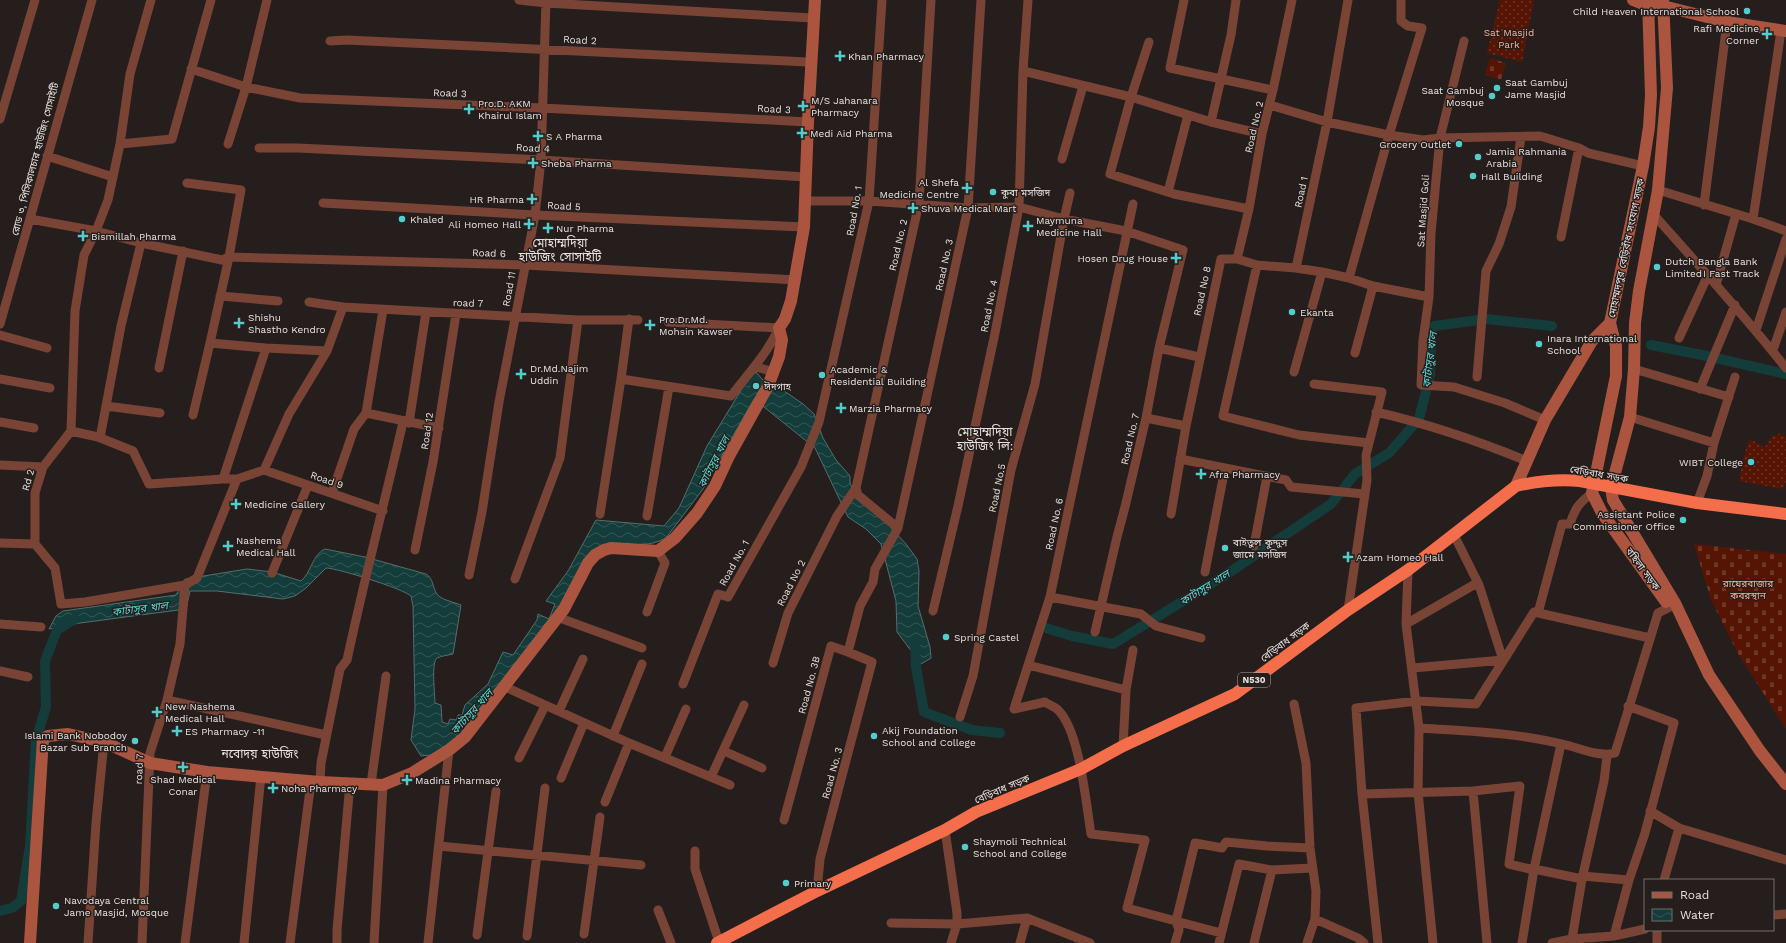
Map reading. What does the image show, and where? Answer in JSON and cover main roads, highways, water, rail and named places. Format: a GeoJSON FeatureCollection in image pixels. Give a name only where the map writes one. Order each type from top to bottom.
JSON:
{"type":"FeatureCollection","features":[{"type":"Feature","properties":{"kind":"highway","name":"বেড়িবাধ সড়ক"},"geometry":{"type":"LineString","coordinates":[[718,942],[817,891],[945,830],[976,812],[1081,769],[1123,746],[1235,694],[1348,610],[1408,570],[1516,486],[1561,480],[1593,488],[1610,488],[1697,504],[1786,514]]}},
{"type":"Feature","properties":{"kind":"main road"},"geometry":{"type":"LineString","coordinates":[[30,943],[43,739],[48,736],[68,734],[104,742],[150,763],[207,772],[316,782],[384,785],[412,773],[449,750],[465,737],[564,609],[588,563],[595,555],[610,548],[658,551],[675,538],[698,513],[715,486],[729,456],[770,380],[779,357],[782,340],[779,328],[785,319],[791,301],[796,280],[804,227],[815,0]]}},
{"type":"Feature","properties":{"kind":"main road"},"geometry":{"type":"LineString","coordinates":[[1633,0],[1648,3],[1663,3],[1726,22],[1783,31]]}},
{"type":"Feature","properties":{"kind":"main road","name":"মোহাম্মদপুর বেড়িবাঁধ সংযোগ সড়ক"},"geometry":{"type":"LineString","coordinates":[[1593,488],[1616,376],[1616,346],[1610,323],[1639,182],[1648,127],[1651,95],[1648,3]]}},
{"type":"Feature","properties":{"kind":"main road","name":"মোহাম্মদপুর বেড়িবাঁধ সংযোগ সড়ক"},"geometry":{"type":"LineString","coordinates":[[1610,488],[1630,417],[1637,310],[1658,186],[1667,88],[1663,3]]}},
{"type":"Feature","properties":{"kind":"main road"},"geometry":{"type":"LineString","coordinates":[[1639,182],[1658,186]]}},
{"type":"Feature","properties":{"kind":"main road"},"geometry":{"type":"LineString","coordinates":[[1516,486],[1545,420],[1592,341],[1610,323]]}},
{"type":"Feature","properties":{"kind":"main road","name":"বছিলা সড়ক"},"geometry":{"type":"LineString","coordinates":[[1593,488],[1602,513],[1670,608],[1694,645]]}},
{"type":"Feature","properties":{"kind":"main road","name":"বছিলা সড়ক"},"geometry":{"type":"LineString","coordinates":[[1610,488],[1613,500],[1675,603],[1708,675],[1760,751],[1786,784]]}},
{"type":"Feature","properties":{"kind":"water"},"geometry":{"type":"Polygon","coordinates":[[[756,372],[768,386],[777,386],[803,404],[814,414],[823,438],[836,460],[850,476],[850,483],[857,499],[882,518],[906,544],[917,559],[919,571],[918,606],[930,647],[931,658],[921,664],[897,632],[896,601],[881,544],[866,529],[848,517],[815,448],[754,399],[703,489],[666,538],[644,545],[603,545],[571,593],[457,738],[431,755],[421,756],[411,740],[415,709],[413,606],[411,596],[370,579],[343,571],[326,568],[306,588],[295,596],[283,599],[217,591],[190,591],[186,609],[80,623],[49,629],[56,616],[63,611],[176,595],[185,579],[247,569],[272,572],[301,581],[317,555],[325,549],[365,557],[426,574],[432,581],[435,591],[439,596],[461,605],[453,654],[437,658],[434,666],[435,703],[441,705],[442,722],[448,724],[450,719],[456,720],[458,715],[462,715],[465,705],[488,684],[503,652],[513,655],[537,620],[538,614],[549,619],[555,604],[546,601],[568,571],[596,520],[664,526],[679,508],[707,446],[751,374],[756,372]]]}},
{"type":"Feature","properties":{"kind":"waterway","name":"কাটাসুর খাল"},"geometry":{"type":"LineString","coordinates":[[1046,628],[1072,636],[1113,644],[1227,574],[1331,504],[1355,474],[1389,453],[1419,419],[1430,375],[1431,333],[1434,326],[1486,319],[1552,326]]}},
{"type":"Feature","properties":{"kind":"waterway","name":"কাটাসুর খাল"},"geometry":{"type":"LineString","coordinates":[[1651,345],[1786,374]]}},
{"type":"Feature","properties":{"kind":"waterway","name":"কাটাসুর খাল"},"geometry":{"type":"LineString","coordinates":[[0,911],[12,908],[21,901],[30,846],[36,740],[46,707],[45,661],[57,630],[75,619]]}},
{"type":"Feature","properties":{"kind":"waterway","name":"কাটাসুর খাল"},"geometry":{"type":"LineString","coordinates":[[915,645],[916,667],[924,712],[972,730],[1000,733]]}},
{"type":"Feature","properties":{"kind":"place","name":"Child Heaven International School"},"geometry":{"type":"Point","coordinates":[1747,11]}},
{"type":"Feature","properties":{"kind":"place","name":"Rafi Medicine Corner"},"geometry":{"type":"Point","coordinates":[1767,34]}},
{"type":"Feature","properties":{"kind":"place","name":"Khan Pharmacy"},"geometry":{"type":"Point","coordinates":[840,56]}},
{"type":"Feature","properties":{"kind":"place","name":"Saat Gambuj Jame Masjid"},"geometry":{"type":"Point","coordinates":[1497,88]}},
{"type":"Feature","properties":{"kind":"place","name":"Saat Gambuj Mosque"},"geometry":{"type":"Point","coordinates":[1492,96]}},
{"type":"Feature","properties":{"kind":"place","name":"M/S Jahanara Pharmacy"},"geometry":{"type":"Point","coordinates":[803,106]}},
{"type":"Feature","properties":{"kind":"place","name":"Pro.D. AKM Khairul Islam"},"geometry":{"type":"Point","coordinates":[469,109]}},
{"type":"Feature","properties":{"kind":"place","name":"Medi Aid Pharma"},"geometry":{"type":"Point","coordinates":[802,133]}},
{"type":"Feature","properties":{"kind":"place","name":"S A Pharma"},"geometry":{"type":"Point","coordinates":[538,136]}},
{"type":"Feature","properties":{"kind":"place","name":"Grocery Outlet"},"geometry":{"type":"Point","coordinates":[1459,144]}},
{"type":"Feature","properties":{"kind":"place","name":"Jamia Rahmania Arabia"},"geometry":{"type":"Point","coordinates":[1478,157]}},
{"type":"Feature","properties":{"kind":"place","name":"Sheba Pharma"},"geometry":{"type":"Point","coordinates":[533,163]}},
{"type":"Feature","properties":{"kind":"place","name":"Hall Building"},"geometry":{"type":"Point","coordinates":[1473,176]}},
{"type":"Feature","properties":{"kind":"place","name":"Al Shefa Medicine Centre"},"geometry":{"type":"Point","coordinates":[967,188]}},
{"type":"Feature","properties":{"kind":"place","name":"কুবা মসজিদ"},"geometry":{"type":"Point","coordinates":[993,192]}},
{"type":"Feature","properties":{"kind":"place","name":"HR Pharma"},"geometry":{"type":"Point","coordinates":[532,199]}},
{"type":"Feature","properties":{"kind":"place","name":"Shuva Medical Mart"},"geometry":{"type":"Point","coordinates":[913,208]}},
{"type":"Feature","properties":{"kind":"place","name":"Khaled"},"geometry":{"type":"Point","coordinates":[402,219]}},
{"type":"Feature","properties":{"kind":"place","name":"Ali Homeo Hall"},"geometry":{"type":"Point","coordinates":[529,224]}},
{"type":"Feature","properties":{"kind":"place","name":"Maymuna Medicine Hall"},"geometry":{"type":"Point","coordinates":[1028,226]}},
{"type":"Feature","properties":{"kind":"place","name":"Nur Pharma"},"geometry":{"type":"Point","coordinates":[548,228]}},
{"type":"Feature","properties":{"kind":"place","name":"Bismillah Pharma"},"geometry":{"type":"Point","coordinates":[83,236]}},
{"type":"Feature","properties":{"kind":"place","name":"Hosen Drug House"},"geometry":{"type":"Point","coordinates":[1176,258]}},
{"type":"Feature","properties":{"kind":"place","name":"Dutch Bangla Bank Limited। Fast Track"},"geometry":{"type":"Point","coordinates":[1657,267]}},
{"type":"Feature","properties":{"kind":"place","name":"Ekanta"},"geometry":{"type":"Point","coordinates":[1292,312]}},
{"type":"Feature","properties":{"kind":"place","name":"Shishu Shastho Kendro"},"geometry":{"type":"Point","coordinates":[239,323]}},
{"type":"Feature","properties":{"kind":"place","name":"Pro.Dr.Md. Mohsin Kawser"},"geometry":{"type":"Point","coordinates":[650,325]}},
{"type":"Feature","properties":{"kind":"place","name":"Inara International School"},"geometry":{"type":"Point","coordinates":[1539,344]}},
{"type":"Feature","properties":{"kind":"place","name":"Dr.Md.Najim Uddin"},"geometry":{"type":"Point","coordinates":[521,374]}},
{"type":"Feature","properties":{"kind":"place","name":"Academic & Residential Building"},"geometry":{"type":"Point","coordinates":[822,375]}},
{"type":"Feature","properties":{"kind":"place","name":"ঈদগাহ"},"geometry":{"type":"Point","coordinates":[756,386]}},
{"type":"Feature","properties":{"kind":"place","name":"Marzia Pharmacy"},"geometry":{"type":"Point","coordinates":[841,408]}},
{"type":"Feature","properties":{"kind":"place","name":"WIBT College"},"geometry":{"type":"Point","coordinates":[1751,462]}},
{"type":"Feature","properties":{"kind":"place","name":"Afra Pharmacy"},"geometry":{"type":"Point","coordinates":[1201,474]}},
{"type":"Feature","properties":{"kind":"place","name":"Medicine Gallery"},"geometry":{"type":"Point","coordinates":[236,504]}},
{"type":"Feature","properties":{"kind":"place","name":"Assistant Police Commissioner Office"},"geometry":{"type":"Point","coordinates":[1683,520]}},
{"type":"Feature","properties":{"kind":"place","name":"Nashema Medical Hall"},"geometry":{"type":"Point","coordinates":[228,546]}},
{"type":"Feature","properties":{"kind":"place","name":"বাইতুল কুদ্দুস জামে মসজিদ"},"geometry":{"type":"Point","coordinates":[1225,548]}},
{"type":"Feature","properties":{"kind":"place","name":"Azam Homeo Hall"},"geometry":{"type":"Point","coordinates":[1348,557]}},
{"type":"Feature","properties":{"kind":"place","name":"Spring Castel"},"geometry":{"type":"Point","coordinates":[946,637]}},
{"type":"Feature","properties":{"kind":"place","name":"New Nashema Medical Hall"},"geometry":{"type":"Point","coordinates":[157,712]}},
{"type":"Feature","properties":{"kind":"place","name":"ES Pharmacy -11"},"geometry":{"type":"Point","coordinates":[177,731]}},
{"type":"Feature","properties":{"kind":"place","name":"Akij Foundation School and College"},"geometry":{"type":"Point","coordinates":[874,736]}},
{"type":"Feature","properties":{"kind":"place","name":"Islami Bank Nobodoy Bazar Sub Branch"},"geometry":{"type":"Point","coordinates":[135,741]}},
{"type":"Feature","properties":{"kind":"place","name":"Shad Medical Conar"},"geometry":{"type":"Point","coordinates":[183,767]}},
{"type":"Feature","properties":{"kind":"place","name":"Madina Pharmacy"},"geometry":{"type":"Point","coordinates":[407,780]}},
{"type":"Feature","properties":{"kind":"place","name":"Noha Pharmacy"},"geometry":{"type":"Point","coordinates":[273,788]}},
{"type":"Feature","properties":{"kind":"place","name":"Shaymoli Technical School and College"},"geometry":{"type":"Point","coordinates":[965,847]}},
{"type":"Feature","properties":{"kind":"place","name":"Primary"},"geometry":{"type":"Point","coordinates":[786,883]}},
{"type":"Feature","properties":{"kind":"place","name":"Navodaya Central Jame Masjid, Mosque"},"geometry":{"type":"Point","coordinates":[56,906]}},
{"type":"Feature","properties":{"kind":"district","name":"মোহাম্মদিয়া হাউজিং সোসাইটি"},"geometry":{"type":"Point","coordinates":[560,250]}},
{"type":"Feature","properties":{"kind":"district","name":"মোহাম্মদিয়া হাউজিং লি:"},"geometry":{"type":"Point","coordinates":[985,439]}},
{"type":"Feature","properties":{"kind":"district","name":"নবোদয় হাউজিং"},"geometry":{"type":"Point","coordinates":[260,754]}},
{"type":"Feature","properties":{"kind":"park label","name":"Sat Masjid Park"},"geometry":{"type":"Point","coordinates":[1509,38]}},
{"type":"Feature","properties":{"kind":"park label","name":"রায়েরবাজার কবরস্থান"},"geometry":{"type":"Point","coordinates":[1748,588]}}]}
